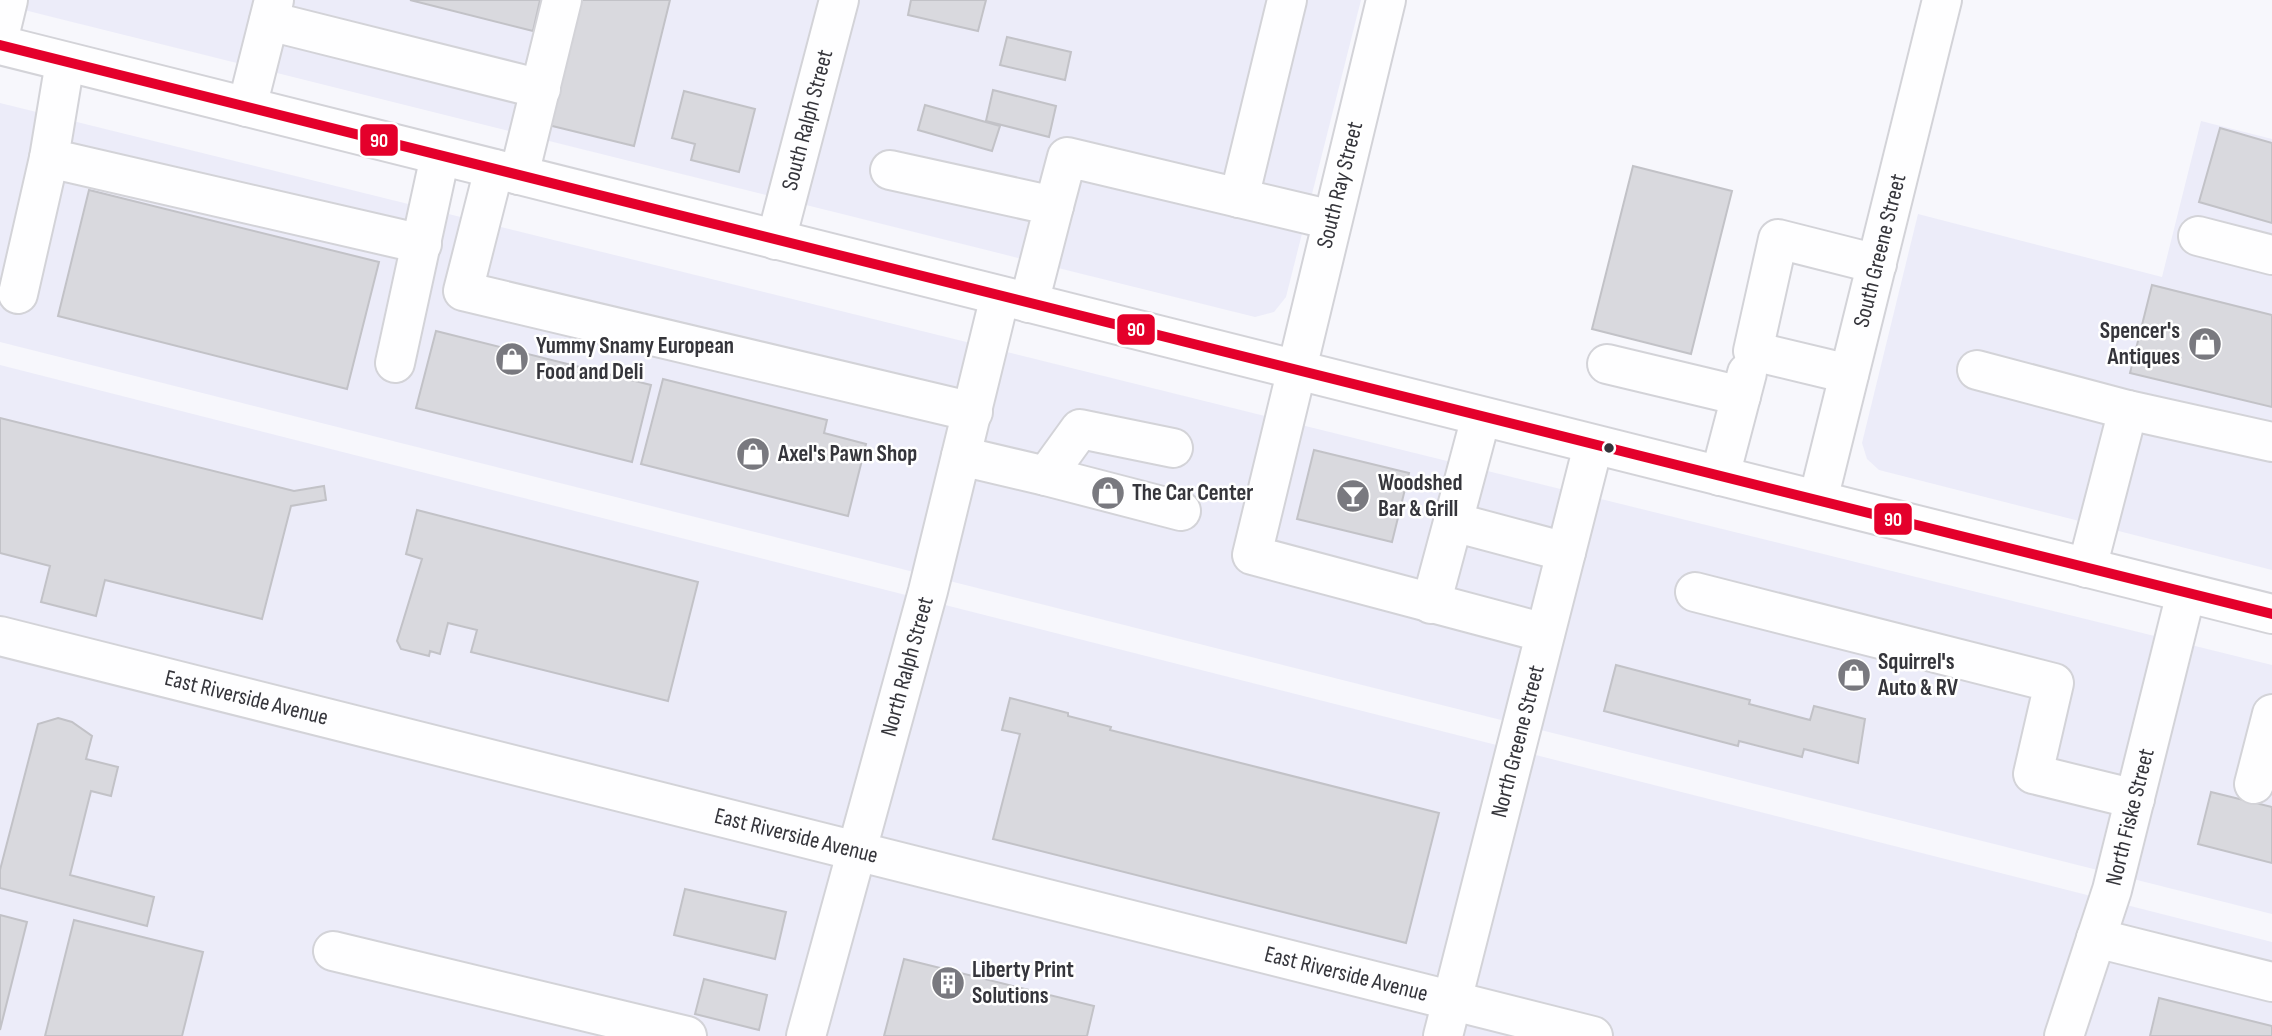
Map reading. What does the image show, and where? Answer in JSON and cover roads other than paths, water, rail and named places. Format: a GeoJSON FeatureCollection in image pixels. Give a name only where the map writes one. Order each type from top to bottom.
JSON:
{"type":"FeatureCollection","features":[{"type":"Feature","properties":{"kind":"street"},"geometry":{"type":"LineString","coordinates":[[0,33],[8,0]]}},
{"type":"Feature","properties":{"kind":"street"},"geometry":{"type":"LineString","coordinates":[[562,0],[541,89],[463,291],[973,412]]}},
{"type":"Feature","properties":{"kind":"street","name":"South Ralph Street"},"geometry":{"type":"LineString","coordinates":[[776,240],[839,0]]}},
{"type":"Feature","properties":{"kind":"street"},"geometry":{"type":"LineString","coordinates":[[1287,0],[1239,198],[1332,220]]}},
{"type":"Feature","properties":{"kind":"street","name":"South Ray Street"},"geometry":{"type":"LineString","coordinates":[[1386,0],[1252,555],[1431,604]]}},
{"type":"Feature","properties":{"kind":"street","name":"South Greene Street"},"geometry":{"type":"LineString","coordinates":[[1818,500],[1942,0]]}},
{"type":"Feature","properties":{"kind":"street"},"geometry":{"type":"LineString","coordinates":[[247,107],[271,10],[541,89]]}},
{"type":"Feature","properties":{"kind":"street"},"geometry":{"type":"LineString","coordinates":[[0,45],[2272,614]]}},
{"type":"Feature","properties":{"kind":"street"},"geometry":{"type":"LineString","coordinates":[[18,294],[49,158],[65,62]]}},
{"type":"Feature","properties":{"kind":"street"},"geometry":{"type":"LineString","coordinates":[[396,363],[440,156]]}},
{"type":"Feature","properties":{"kind":"street","name":"North Ralph Street"},"geometry":{"type":"LineString","coordinates":[[806,1036],[928,591],[973,412],[1014,299],[1054,206],[1067,157],[1239,198]]}},
{"type":"Feature","properties":{"kind":"street"},"geometry":{"type":"LineString","coordinates":[[49,158],[422,244]]}},
{"type":"Feature","properties":{"kind":"street"},"geometry":{"type":"LineString","coordinates":[[890,170],[1054,206]]}},
{"type":"Feature","properties":{"kind":"street"},"geometry":{"type":"LineString","coordinates":[[2198,236],[2272,255]]}},
{"type":"Feature","properties":{"kind":"street"},"geometry":{"type":"LineString","coordinates":[[1720,476],[1753,351],[1778,239],[1877,264]]}},
{"type":"Feature","properties":{"kind":"street"},"geometry":{"type":"LineString","coordinates":[[1753,351],[1849,374]]}},
{"type":"Feature","properties":{"kind":"street"},"geometry":{"type":"LineString","coordinates":[[1607,364],[1741,396]]}},
{"type":"Feature","properties":{"kind":"street"},"geometry":{"type":"LineString","coordinates":[[1977,370],[2128,410],[2272,442]]}},
{"type":"Feature","properties":{"kind":"street"},"geometry":{"type":"LineString","coordinates":[[2087,568],[2128,410]]}},
{"type":"Feature","properties":{"kind":"street"},"geometry":{"type":"LineString","coordinates":[[1481,417],[1431,604],[1545,634]]}},
{"type":"Feature","properties":{"kind":"street"},"geometry":{"type":"LineString","coordinates":[[1046,476],[1080,429],[1173,448]]}},
{"type":"Feature","properties":{"kind":"street","name":"North Greene Street"},"geometry":{"type":"LineString","coordinates":[[1447,1018],[1593,446]]}},
{"type":"Feature","properties":{"kind":"street"},"geometry":{"type":"LineString","coordinates":[[961,456],[1181,511]]}},
{"type":"Feature","properties":{"kind":"street"},"geometry":{"type":"LineString","coordinates":[[1453,522],[1566,552]]}},
{"type":"Feature","properties":{"kind":"street"},"geometry":{"type":"LineString","coordinates":[[1695,592],[2054,682],[2034,774],[2135,799]]}},
{"type":"Feature","properties":{"kind":"street","name":"North Fiske Street"},"geometry":{"type":"LineString","coordinates":[[2064,1036],[2096,938],[2135,799],[2186,593]]}},
{"type":"Feature","properties":{"kind":"street","name":"East Riverside Avenue"},"geometry":{"type":"LineString","coordinates":[[0,636],[855,850],[1447,1018],[1593,1036]]}},
{"type":"Feature","properties":{"kind":"street"},"geometry":{"type":"LineString","coordinates":[[2254,784],[2272,714]]}},
{"type":"Feature","properties":{"kind":"street"},"geometry":{"type":"LineString","coordinates":[[2096,938],[2272,982]]}},
{"type":"Feature","properties":{"kind":"street"},"geometry":{"type":"LineString","coordinates":[[333,951],[687,1036]]}},
{"type":"Feature","properties":{"kind":"place","name":"Spencer's Antiques"},"geometry":{"type":"Point","coordinates":[2205,344]}},
{"type":"Feature","properties":{"kind":"place","name":"Yummy Snamy European Food and Deli"},"geometry":{"type":"Point","coordinates":[512,359]}},
{"type":"Feature","properties":{"kind":"place","name":"Axel's Pawn Shop"},"geometry":{"type":"Point","coordinates":[753,454]}},
{"type":"Feature","properties":{"kind":"place","name":"The Car Center"},"geometry":{"type":"Point","coordinates":[1108,493]}},
{"type":"Feature","properties":{"kind":"place","name":"Woodshed Bar & Grill"},"geometry":{"type":"Point","coordinates":[1353,496]}},
{"type":"Feature","properties":{"kind":"place","name":"Squirrel's Auto & RV"},"geometry":{"type":"Point","coordinates":[1854,675]}},
{"type":"Feature","properties":{"kind":"place","name":"Liberty Print Solutions"},"geometry":{"type":"Point","coordinates":[948,983]}}]}
